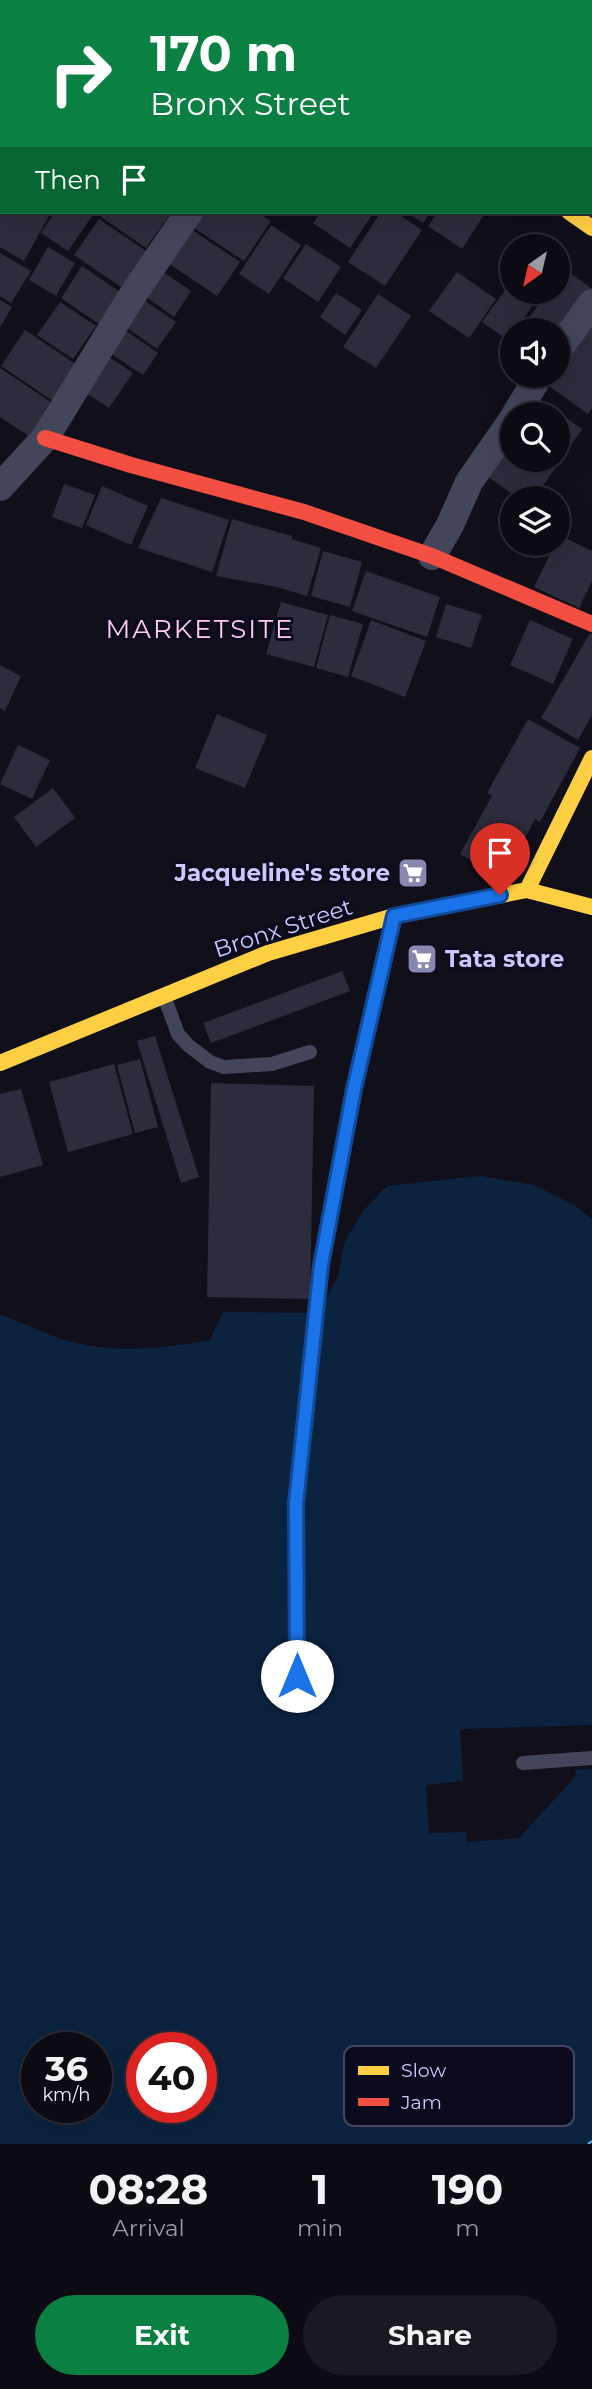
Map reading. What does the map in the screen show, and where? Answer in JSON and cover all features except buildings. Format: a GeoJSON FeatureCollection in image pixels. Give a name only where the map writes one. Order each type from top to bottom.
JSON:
{"type":"FeatureCollection","features":[{"type":"Feature","properties":{"kind":"street"},"geometry":{"type":"LineString","coordinates":[[0,487],[45,438],[132,296],[188,214]]}},
{"type":"Feature","properties":{"kind":"street"},"geometry":{"type":"LineString","coordinates":[[572,214],[592,228]]}},
{"type":"Feature","properties":{"kind":"street"},"geometry":{"type":"LineString","coordinates":[[570,333],[592,303]]}},
{"type":"Feature","properties":{"kind":"street"},"geometry":{"type":"LineString","coordinates":[[432,556],[450,525],[469,482],[500,437]]}},
{"type":"Feature","properties":{"kind":"street"},"geometry":{"type":"LineString","coordinates":[[45,438],[131,465],[304,512],[432,556],[592,624]]}},
{"type":"Feature","properties":{"kind":"street"},"geometry":{"type":"LineString","coordinates":[[527,890],[592,758]]}},
{"type":"Feature","properties":{"kind":"street","name":"Bronx Street"},"geometry":{"type":"LineString","coordinates":[[0,1063],[268,953],[394,916],[527,890],[592,907]]}},
{"type":"Feature","properties":{"kind":"street"},"geometry":{"type":"LineString","coordinates":[[297,1676],[296,1503],[321,1265],[354,1089],[394,916]]}},
{"type":"Feature","properties":{"kind":"lane"},"geometry":{"type":"LineString","coordinates":[[164,995],[178,1034],[210,1062],[224,1067],[272,1064],[310,1052]]}},
{"type":"Feature","properties":{"kind":"lane"},"geometry":{"type":"LineString","coordinates":[[523,1762],[592,1758]]}},
{"type":"Feature","properties":{"kind":"water"},"geometry":{"type":"Polygon","coordinates":[[[480,1176],[534,1185],[574,1205],[592,1219],[592,2144],[0,2144],[0,1314],[50,1335],[97,1347],[130,1349],[210,1340],[223,1312],[319,1313],[338,1276],[345,1241],[363,1211],[387,1186],[480,1176]]]}},
{"type":"Feature","properties":{"kind":"pier"},"geometry":{"type":"Polygon","coordinates":[[[592,1725],[592,1769],[575,1770],[576,1776],[519,1838],[467,1842],[466,1832],[429,1833],[426,1785],[463,1781],[460,1729],[592,1725]]]}},
{"type":"Feature","properties":{"kind":"ferry route"},"geometry":{"type":"LineString","coordinates":[[588,2144],[592,2141]]}},
{"type":"Feature","properties":{"kind":"traffic: slow"},"geometry":{"type":"LineString","coordinates":[[572,214],[592,228]]}},
{"type":"Feature","properties":{"kind":"traffic: slow"},"geometry":{"type":"LineString","coordinates":[[527,890],[592,758]]}},
{"type":"Feature","properties":{"kind":"traffic: slow"},"geometry":{"type":"LineString","coordinates":[[0,1063],[268,953],[394,916],[527,890],[592,907]]}},
{"type":"Feature","properties":{"kind":"traffic: slow"},"geometry":{"type":"LineString","coordinates":[[297,1676],[296,1503],[321,1265],[344,1144]]}},
{"type":"Feature","properties":{"kind":"traffic: jam"},"geometry":{"type":"LineString","coordinates":[[45,438],[131,465],[304,512],[432,556],[592,624]]}},
{"type":"Feature","properties":{"kind":"traffic: jam"},"geometry":{"type":"LineString","coordinates":[[344,1144],[394,916]]}},
{"type":"Feature","properties":{"kind":"place","name":"Jacqueline's store"},"geometry":{"type":"Point","coordinates":[413,873]}},
{"type":"Feature","properties":{"kind":"place","name":"Tata store"},"geometry":{"type":"Point","coordinates":[422,959]}},
{"type":"Feature","properties":{"kind":"district","name":"MARKETSITE"},"geometry":{"type":"Point","coordinates":[200,629]}},
{"type":"Feature","properties":{"kind":"route"},"geometry":{"type":"LineString","coordinates":[[297,1676],[296,1503],[321,1265],[354,1089],[394,916],[500,895]]}}]}
